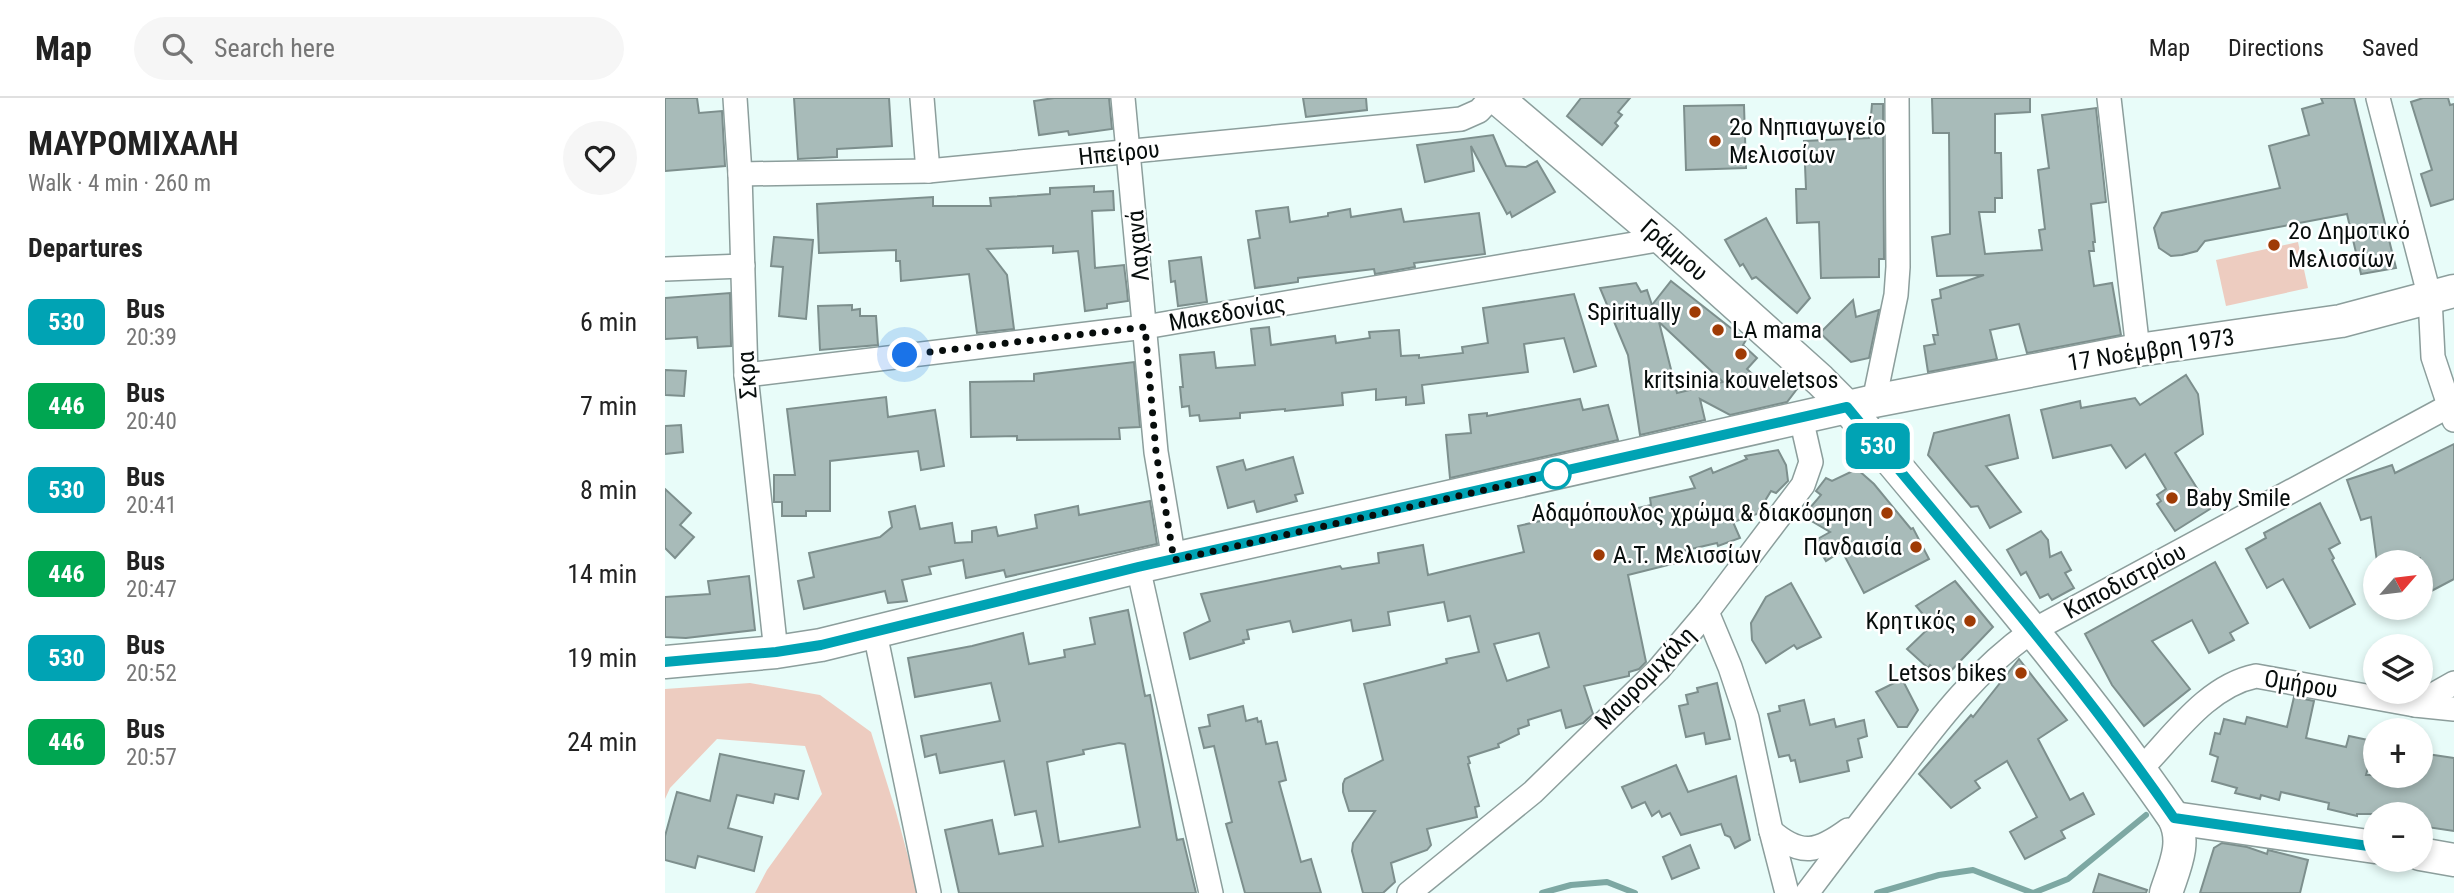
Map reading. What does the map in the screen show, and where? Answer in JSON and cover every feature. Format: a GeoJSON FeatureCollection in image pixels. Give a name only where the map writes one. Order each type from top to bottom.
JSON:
{"type":"FeatureCollection","features":[{"type":"Feature","properties":{"kind":"street","name":"Σκρα"},"geometry":{"type":"LineString","coordinates":[[735,98],[746,375],[776,652]]}},
{"type":"Feature","properties":{"kind":"street"},"geometry":{"type":"LineString","coordinates":[[922,98],[928,171]]}},
{"type":"Feature","properties":{"kind":"street","name":"Λαχανά"},"geometry":{"type":"LineString","coordinates":[[1123,98],[1156,452],[1174,560]]}},
{"type":"Feature","properties":{"kind":"street","name":"Ηπείρου"},"geometry":{"type":"LineString","coordinates":[[740,174],[928,171],[1461,120],[1479,111],[1491,98]]}},
{"type":"Feature","properties":{"kind":"street","name":"Γράμμου"},"geometry":{"type":"LineString","coordinates":[[1497,98],[1663,239],[1820,380],[1875,401],[1890,460],[2032,631],[2141,769],[2174,818]]}},
{"type":"Feature","properties":{"kind":"street"},"geometry":{"type":"LineString","coordinates":[[1890,460],[1888,425],[1894,410],[1875,401],[1896,295],[1897,98]]}},
{"type":"Feature","properties":{"kind":"street"},"geometry":{"type":"LineString","coordinates":[[2109,98],[2138,350]]}},
{"type":"Feature","properties":{"kind":"street"},"geometry":{"type":"LineString","coordinates":[[2378,98],[2442,295],[2433,357],[2452,413]]}},
{"type":"Feature","properties":{"kind":"street","name":"Μακεδονίας"},"geometry":{"type":"LineString","coordinates":[[746,375],[1145,327],[1663,239]]}},
{"type":"Feature","properties":{"kind":"street"},"geometry":{"type":"LineString","coordinates":[[665,269],[743,266]]}},
{"type":"Feature","properties":{"kind":"street","name":"17 Νοέμβρη 1973"},"geometry":{"type":"LineString","coordinates":[[665,662],[776,652],[875,633],[1138,567],[1875,401],[2138,350],[2341,321],[2442,295]]}},
{"type":"Feature","properties":{"kind":"street","name":"Καποδιστρίου"},"geometry":{"type":"LineString","coordinates":[[1807,893],[1946,711],[1972,681],[2006,649],[2032,631],[2452,413]]}},
{"type":"Feature","properties":{"kind":"street","name":"Μαυρομιχάλη"},"geometry":{"type":"LineString","coordinates":[[1409,893],[1533,792],[1658,670],[1707,612],[1809,474],[1810,449],[1801,418]]}},
{"type":"Feature","properties":{"kind":"street"},"geometry":{"type":"LineString","coordinates":[[1138,567],[1211,893]]}},
{"type":"Feature","properties":{"kind":"street"},"geometry":{"type":"LineString","coordinates":[[1707,612],[1730,667],[1747,718],[1787,893]]}},
{"type":"Feature","properties":{"kind":"street"},"geometry":{"type":"LineString","coordinates":[[875,633],[929,893]]}},
{"type":"Feature","properties":{"kind":"street","name":"Ομήρου"},"geometry":{"type":"LineString","coordinates":[[2141,769],[2198,709],[2220,690],[2237,680],[2256,676],[2414,705],[2454,709]]}},
{"type":"Feature","properties":{"kind":"street"},"geometry":{"type":"LineString","coordinates":[[2414,705],[2454,683]]}},
{"type":"Feature","properties":{"kind":"street"},"geometry":{"type":"LineString","coordinates":[[2174,818],[2363,845]]}},
{"type":"Feature","properties":{"kind":"street"},"geometry":{"type":"LineString","coordinates":[[2166,893],[2181,841],[2179,827],[2174,818]]}},
{"type":"Feature","properties":{"kind":"street"},"geometry":{"type":"LineString","coordinates":[[1771,831],[1788,846],[1808,848],[1832,842],[1863,820]]}},
{"type":"Feature","properties":{"kind":"street"},"geometry":{"type":"LineString","coordinates":[[2433,856],[2454,860]]}},
{"type":"Feature","properties":{"kind":"shaded area"},"geometry":{"type":"Polygon","coordinates":[[[2298,242],[2308,288],[2226,306],[2216,260],[2298,242]]]}},
{"type":"Feature","properties":{"kind":"shaded area"},"geometry":{"type":"Polygon","coordinates":[[[750,683],[820,695],[871,732],[918,893],[755,893],[767,870],[822,794],[805,746],[717,739],[670,788],[665,799],[665,689],[750,683]]]}},
{"type":"Feature","properties":{"kind":"building"},"geometry":{"type":"Polygon","coordinates":[[[665,98],[697,98],[699,113],[722,111],[725,166],[665,171],[665,98]]]}},
{"type":"Feature","properties":{"kind":"building"},"geometry":{"type":"Polygon","coordinates":[[[794,98],[889,98],[892,146],[837,149],[837,157],[798,159],[794,98]]]}},
{"type":"Feature","properties":{"kind":"building"},"geometry":{"type":"Polygon","coordinates":[[[1054,98],[1109,98],[1112,129],[1069,135],[1068,131],[1039,135],[1034,101],[1054,98]]]}},
{"type":"Feature","properties":{"kind":"building"},"geometry":{"type":"Polygon","coordinates":[[[1303,98],[1366,98],[1367,110],[1306,117],[1303,98]]]}},
{"type":"Feature","properties":{"kind":"building"},"geometry":{"type":"Polygon","coordinates":[[[1581,98],[1630,98],[1618,112],[1622,115],[1615,123],[1618,126],[1602,145],[1567,116],[1581,98]]]}},
{"type":"Feature","properties":{"kind":"building"},"geometry":{"type":"Polygon","coordinates":[[[1932,98],[2030,98],[2030,112],[1995,114],[1995,153],[2001,153],[2002,198],[1995,198],[1995,212],[1979,212],[1985,254],[2042,250],[2039,230],[2045,229],[2038,170],[2049,168],[2042,115],[2096,108],[2106,202],[2091,204],[2095,242],[2094,251],[2089,251],[2094,286],[2112,283],[2121,335],[2027,353],[2019,324],[1990,330],[1997,359],[1928,372],[1924,346],[1935,344],[1933,335],[1938,335],[1932,300],[1941,298],[1940,290],[1984,275],[1937,276],[1932,237],[1950,234],[1949,133],[1933,133],[1932,98]]]}},
{"type":"Feature","properties":{"kind":"building"},"geometry":{"type":"Polygon","coordinates":[[[2321,98],[2354,98],[2396,268],[2361,274],[2347,214],[2205,241],[2197,251],[2182,255],[2171,256],[2159,248],[2154,228],[2162,213],[2280,188],[2269,146],[2309,135],[2302,109],[2323,103],[2321,98]]]}},
{"type":"Feature","properties":{"kind":"building"},"geometry":{"type":"Polygon","coordinates":[[[2423,98],[2448,98],[2450,105],[2454,104],[2454,199],[2431,206],[2421,174],[2432,170],[2411,102],[2423,98]]]}},
{"type":"Feature","properties":{"kind":"building"},"geometry":{"type":"Polygon","coordinates":[[[1872,104],[1883,104],[1884,259],[1879,259],[1879,277],[1821,278],[1819,222],[1797,223],[1796,189],[1806,189],[1804,141],[1869,138],[1872,104]]]}},
{"type":"Feature","properties":{"kind":"building"},"geometry":{"type":"Polygon","coordinates":[[[1744,105],[1746,168],[1686,170],[1684,106],[1744,105]]]}},
{"type":"Feature","properties":{"kind":"building"},"geometry":{"type":"Polygon","coordinates":[[[1493,135],[1506,166],[1526,167],[1537,161],[1555,192],[1512,217],[1510,212],[1507,214],[1471,146],[1474,171],[1425,182],[1417,145],[1493,135]]]}},
{"type":"Feature","properties":{"kind":"building"},"geometry":{"type":"Polygon","coordinates":[[[1094,186],[1094,192],[1113,191],[1114,210],[1092,211],[1095,268],[1124,265],[1127,290],[1128,301],[1107,304],[1107,308],[1085,311],[1078,251],[1053,253],[1053,246],[987,249],[1007,275],[1014,329],[977,333],[969,274],[901,281],[900,261],[896,261],[896,250],[819,253],[817,204],[933,197],[933,206],[991,206],[990,198],[1050,194],[1050,188],[1094,186]]]}},
{"type":"Feature","properties":{"kind":"building"},"geometry":{"type":"Polygon","coordinates":[[[1288,207],[1290,222],[1328,216],[1328,213],[1350,209],[1351,217],[1401,209],[1404,222],[1479,213],[1485,254],[1414,263],[1415,267],[1375,274],[1374,269],[1298,278],[1298,282],[1255,288],[1248,240],[1260,238],[1256,211],[1288,207]]]}},
{"type":"Feature","properties":{"kind":"building"},"geometry":{"type":"Polygon","coordinates":[[[1766,218],[1810,298],[1797,313],[1756,277],[1752,279],[1743,264],[1740,266],[1725,240],[1766,218]]]}},
{"type":"Feature","properties":{"kind":"building"},"geometry":{"type":"Polygon","coordinates":[[[774,237],[813,240],[806,319],[779,316],[783,267],[771,266],[774,237]]]}},
{"type":"Feature","properties":{"kind":"building"},"geometry":{"type":"Polygon","coordinates":[[[1201,257],[1207,302],[1178,306],[1175,281],[1171,282],[1169,261],[1201,257]]]}},
{"type":"Feature","properties":{"kind":"building"},"geometry":{"type":"Polygon","coordinates":[[[1671,281],[1746,340],[1743,345],[1757,358],[1747,369],[1766,387],[1777,375],[1797,389],[1787,402],[1730,415],[1700,399],[1705,420],[1640,435],[1628,355],[1600,288],[1636,283],[1641,292],[1647,290],[1652,305],[1671,281]],[[1659,322],[1677,393],[1723,382],[1659,322]]]}},
{"type":"Feature","properties":{"kind":"building"},"geometry":{"type":"Polygon","coordinates":[[[730,293],[731,346],[698,348],[697,337],[665,339],[665,298],[730,293]]]}},
{"type":"Feature","properties":{"kind":"building"},"geometry":{"type":"Polygon","coordinates":[[[1574,294],[1596,366],[1574,372],[1564,338],[1524,344],[1528,372],[1422,385],[1424,403],[1406,405],[1406,397],[1376,400],[1376,389],[1342,393],[1343,405],[1240,413],[1240,418],[1200,421],[1199,415],[1190,416],[1189,406],[1182,407],[1180,355],[1214,352],[1216,368],[1255,365],[1251,329],[1269,327],[1271,345],[1335,336],[1336,343],[1370,338],[1369,332],[1399,330],[1401,356],[1419,355],[1419,358],[1463,353],[1462,347],[1488,343],[1483,308],[1574,294]]]}},
{"type":"Feature","properties":{"kind":"building"},"geometry":{"type":"Polygon","coordinates":[[[1853,300],[1856,317],[1879,310],[1869,358],[1851,362],[1820,333],[1853,300]]]}},
{"type":"Feature","properties":{"kind":"building"},"geometry":{"type":"Polygon","coordinates":[[[852,305],[852,310],[860,309],[860,316],[876,316],[878,345],[820,350],[818,306],[852,305]]]}},
{"type":"Feature","properties":{"kind":"building"},"geometry":{"type":"Polygon","coordinates":[[[1134,362],[1140,427],[1119,428],[1120,439],[1017,440],[1017,436],[971,437],[970,382],[1034,381],[1034,374],[1134,362]]]}},
{"type":"Feature","properties":{"kind":"building"},"geometry":{"type":"Polygon","coordinates":[[[665,370],[686,371],[684,396],[665,395],[665,370]]]}},
{"type":"Feature","properties":{"kind":"building"},"geometry":{"type":"Polygon","coordinates":[[[2186,375],[2198,394],[2203,434],[2175,453],[2210,509],[2175,531],[2157,504],[2161,501],[2157,495],[2166,489],[2145,454],[2126,468],[2111,445],[2053,458],[2041,410],[2080,401],[2081,408],[2135,398],[2140,405],[2186,375]]]}},
{"type":"Feature","properties":{"kind":"building"},"geometry":{"type":"Polygon","coordinates":[[[886,397],[888,417],[935,410],[944,466],[921,470],[918,451],[830,461],[830,511],[806,511],[806,516],[782,516],[782,502],[774,502],[774,475],[795,475],[787,409],[886,397]]]}},
{"type":"Feature","properties":{"kind":"building"},"geometry":{"type":"Polygon","coordinates":[[[1580,399],[1583,410],[1608,405],[1618,440],[1450,478],[1446,435],[1471,433],[1469,415],[1487,413],[1487,416],[1580,399]]]}},
{"type":"Feature","properties":{"kind":"building"},"geometry":{"type":"Polygon","coordinates":[[[2009,415],[2018,458],[1986,466],[2021,512],[1990,528],[1978,506],[1971,507],[1928,455],[1934,433],[2009,415]]]}},
{"type":"Feature","properties":{"kind":"building"},"geometry":{"type":"Polygon","coordinates":[[[681,425],[683,452],[665,454],[665,426],[681,425]]]}},
{"type":"Feature","properties":{"kind":"building"},"geometry":{"type":"Polygon","coordinates":[[[2454,444],[2454,579],[2433,590],[2433,550],[2375,550],[2371,517],[2361,520],[2347,480],[2392,465],[2395,473],[2454,444]]]}},
{"type":"Feature","properties":{"kind":"building"},"geometry":{"type":"Polygon","coordinates":[[[1778,450],[1786,465],[1788,481],[1776,493],[1771,491],[1757,514],[1733,522],[1740,538],[1718,546],[1717,543],[1674,553],[1676,563],[1628,575],[1646,662],[1639,669],[1629,672],[1629,676],[1584,686],[1593,714],[1583,723],[1566,728],[1561,710],[1528,720],[1529,725],[1518,729],[1519,734],[1498,744],[1499,747],[1468,757],[1479,806],[1475,807],[1477,817],[1427,829],[1431,845],[1427,850],[1391,863],[1395,882],[1383,893],[1363,893],[1352,851],[1353,843],[1375,811],[1349,811],[1343,792],[1345,779],[1383,760],[1364,684],[1447,663],[1446,659],[1479,652],[1470,616],[1448,621],[1444,602],[1388,612],[1390,625],[1353,631],[1351,620],[1293,632],[1290,621],[1247,630],[1249,639],[1243,640],[1244,643],[1190,659],[1184,633],[1210,621],[1201,594],[1340,566],[1342,569],[1379,563],[1378,553],[1423,545],[1428,575],[1524,552],[1518,526],[1611,508],[1612,514],[1651,505],[1650,498],[1695,488],[1690,477],[1711,468],[1713,473],[1747,459],[1745,456],[1778,450]],[[1539,633],[1494,644],[1507,681],[1549,667],[1539,633]]]}},
{"type":"Feature","properties":{"kind":"building"},"geometry":{"type":"Polygon","coordinates":[[[1293,457],[1303,493],[1295,495],[1297,501],[1257,512],[1254,501],[1228,508],[1217,467],[1243,460],[1246,470],[1293,457]]]}},
{"type":"Feature","properties":{"kind":"building"},"geometry":{"type":"Polygon","coordinates":[[[1857,469],[1874,484],[1911,529],[1913,528],[1929,559],[1864,593],[1842,551],[1826,561],[1814,541],[1830,532],[1803,516],[1821,495],[1816,491],[1826,478],[1832,481],[1857,469]]]}},
{"type":"Feature","properties":{"kind":"building"},"geometry":{"type":"Polygon","coordinates":[[[665,489],[691,513],[680,525],[694,537],[675,558],[665,548],[665,489]]]}},
{"type":"Feature","properties":{"kind":"building"},"geometry":{"type":"Polygon","coordinates":[[[1150,501],[1157,544],[1006,577],[1004,570],[966,578],[963,560],[929,567],[931,574],[902,580],[907,601],[888,603],[885,591],[804,609],[798,581],[814,577],[809,553],[880,537],[892,527],[889,512],[915,506],[920,529],[952,523],[955,543],[972,542],[972,531],[996,527],[998,536],[1037,528],[1035,515],[1078,506],[1079,515],[1150,501]]]}},
{"type":"Feature","properties":{"kind":"building"},"geometry":{"type":"Polygon","coordinates":[[[2320,503],[2340,543],[2329,549],[2334,558],[2332,560],[2355,604],[2310,628],[2283,579],[2267,588],[2246,549],[2266,538],[2264,533],[2320,503]]]}},
{"type":"Feature","properties":{"kind":"building"},"geometry":{"type":"Polygon","coordinates":[[[2041,531],[2048,540],[2050,557],[2061,552],[2071,570],[2065,573],[2074,588],[2052,600],[2048,594],[2040,598],[2026,572],[2021,575],[2007,550],[2041,531]]]}},
{"type":"Feature","properties":{"kind":"building"},"geometry":{"type":"Polygon","coordinates":[[[2215,562],[2248,623],[2230,633],[2234,640],[2209,653],[2192,620],[2152,641],[2190,689],[2144,726],[2112,685],[2085,634],[2215,562]]]}},
{"type":"Feature","properties":{"kind":"building"},"geometry":{"type":"Polygon","coordinates":[[[749,576],[755,630],[686,638],[665,637],[665,597],[710,594],[708,581],[749,576]]]}},
{"type":"Feature","properties":{"kind":"building"},"geometry":{"type":"Polygon","coordinates":[[[1955,581],[1993,627],[1944,678],[1907,649],[1932,625],[1916,606],[1955,581]]]}},
{"type":"Feature","properties":{"kind":"building"},"geometry":{"type":"Polygon","coordinates":[[[1791,583],[1821,637],[1797,649],[1794,645],[1766,663],[1752,640],[1751,623],[1766,597],[1791,583]]]}},
{"type":"Feature","properties":{"kind":"building"},"geometry":{"type":"Polygon","coordinates":[[[1128,610],[1145,696],[1150,695],[1177,840],[1183,839],[1196,893],[959,893],[945,830],[992,820],[999,854],[1043,846],[1036,811],[1015,815],[1004,761],[940,773],[936,754],[925,757],[921,736],[1000,721],[991,683],[915,697],[908,658],[1023,633],[1029,664],[1065,657],[1064,650],[1095,644],[1090,618],[1128,610]],[[1125,744],[1083,750],[1084,754],[1047,762],[1059,842],[1140,827],[1125,744]]]}},
{"type":"Feature","properties":{"kind":"building"},"geometry":{"type":"Polygon","coordinates":[[[2019,659],[2067,720],[2038,739],[2070,800],[2083,793],[2094,814],[2061,831],[2065,838],[2025,859],[2010,832],[2037,817],[2007,761],[1975,781],[1980,788],[1951,808],[1919,774],[1971,715],[1973,717],[2019,659]]]}},
{"type":"Feature","properties":{"kind":"building"},"geometry":{"type":"Polygon","coordinates":[[[1902,679],[1918,710],[1907,727],[1898,727],[1876,692],[1902,679]]]}},
{"type":"Feature","properties":{"kind":"building"},"geometry":{"type":"Polygon","coordinates":[[[1717,683],[1730,739],[1706,744],[1704,733],[1686,737],[1679,706],[1688,704],[1686,695],[1698,692],[1697,688],[1717,683]]]}},
{"type":"Feature","properties":{"kind":"building"},"geometry":{"type":"Polygon","coordinates":[[[2294,697],[2314,701],[2306,738],[2346,747],[2349,736],[2363,739],[2363,788],[2433,788],[2433,755],[2454,758],[2454,831],[2433,828],[2433,802],[2363,802],[2363,814],[2357,816],[2328,809],[2329,803],[2281,792],[2279,800],[2261,795],[2260,799],[2235,793],[2237,788],[2212,781],[2218,757],[2210,754],[2215,733],[2220,734],[2224,719],[2245,724],[2247,717],[2287,727],[2294,697]]]}},
{"type":"Feature","properties":{"kind":"building"},"geometry":{"type":"Polygon","coordinates":[[[1804,700],[1810,725],[1834,719],[1836,727],[1864,720],[1867,736],[1858,739],[1862,757],[1847,761],[1849,771],[1800,782],[1795,760],[1791,761],[1789,755],[1779,757],[1768,714],[1780,711],[1779,706],[1804,700]]]}},
{"type":"Feature","properties":{"kind":"building"},"geometry":{"type":"Polygon","coordinates":[[[1243,706],[1246,721],[1257,718],[1258,722],[1261,721],[1266,744],[1277,742],[1286,780],[1279,782],[1301,862],[1311,859],[1321,893],[1245,893],[1226,824],[1232,822],[1214,746],[1204,748],[1199,728],[1210,726],[1208,715],[1243,706]]]}},
{"type":"Feature","properties":{"kind":"building"},"geometry":{"type":"Polygon","coordinates":[[[720,754],[804,771],[798,799],[775,794],[773,803],[737,795],[728,828],[762,837],[754,871],[698,856],[695,868],[665,860],[665,836],[677,792],[710,801],[720,754]]]}},
{"type":"Feature","properties":{"kind":"building"},"geometry":{"type":"Polygon","coordinates":[[[1676,765],[1688,792],[1736,776],[1750,840],[1735,848],[1721,824],[1681,835],[1670,813],[1662,817],[1659,811],[1652,816],[1645,802],[1632,808],[1622,787],[1676,765]]]}},
{"type":"Feature","properties":{"kind":"building"},"geometry":{"type":"Polygon","coordinates":[[[2222,843],[2308,860],[2300,893],[2200,893],[2214,848],[2222,843]]]}},
{"type":"Feature","properties":{"kind":"building"},"geometry":{"type":"Polygon","coordinates":[[[1690,845],[1699,868],[1672,879],[1663,857],[1690,845]]]}},
{"type":"Feature","properties":{"kind":"building"},"geometry":{"type":"Polygon","coordinates":[[[2099,874],[2147,890],[2146,893],[2093,893],[2099,874]]]}},
{"type":"Feature","properties":{"kind":"waterway"},"geometry":{"type":"LineString","coordinates":[[1877,893],[1939,875],[1973,870],[2033,893],[2068,879],[2146,815]]}},
{"type":"Feature","properties":{"kind":"waterway"},"geometry":{"type":"LineString","coordinates":[[1542,893],[1571,885],[1607,882],[1635,893]]}},
{"type":"Feature","properties":{"kind":"bus line","name":"530"},"geometry":{"type":"LineString","coordinates":[[665,662],[821,645],[1138,567],[1847,407],[2032,631],[2141,769],[2174,818],[2363,845]]}},
{"type":"Feature","properties":{"kind":"place","name":"2ο Νηπιαγωγείο Μελισσίων"},"geometry":{"type":"Point","coordinates":[1715,141]}},
{"type":"Feature","properties":{"kind":"place","name":"2ο Δημοτικό Μελισσίων"},"geometry":{"type":"Point","coordinates":[2274,245]}},
{"type":"Feature","properties":{"kind":"place","name":"Spiritually"},"geometry":{"type":"Point","coordinates":[1695,312]}},
{"type":"Feature","properties":{"kind":"place","name":"LA mama"},"geometry":{"type":"Point","coordinates":[1718,330]}},
{"type":"Feature","properties":{"kind":"place","name":"kritsinia kouveletsos"},"geometry":{"type":"Point","coordinates":[1741,354]}},
{"type":"Feature","properties":{"kind":"place","name":"Baby Smile"},"geometry":{"type":"Point","coordinates":[2172,498]}},
{"type":"Feature","properties":{"kind":"place","name":"Αδαμόπουλος χρώμα & διακόσμηση"},"geometry":{"type":"Point","coordinates":[1887,513]}},
{"type":"Feature","properties":{"kind":"place","name":"Πανδαισία"},"geometry":{"type":"Point","coordinates":[1916,547]}},
{"type":"Feature","properties":{"kind":"place","name":"Α.Τ. Μελισσίων"},"geometry":{"type":"Point","coordinates":[1599,555]}},
{"type":"Feature","properties":{"kind":"place","name":"Κρητικός"},"geometry":{"type":"Point","coordinates":[1970,621]}},
{"type":"Feature","properties":{"kind":"place","name":"Letsos bikes"},"geometry":{"type":"Point","coordinates":[2021,673]}},
{"type":"Feature","properties":{"kind":"route"},"geometry":{"type":"LineString","coordinates":[[905,355],[1145,327],[1156,452],[1174,560],[1556,474]]}}]}
